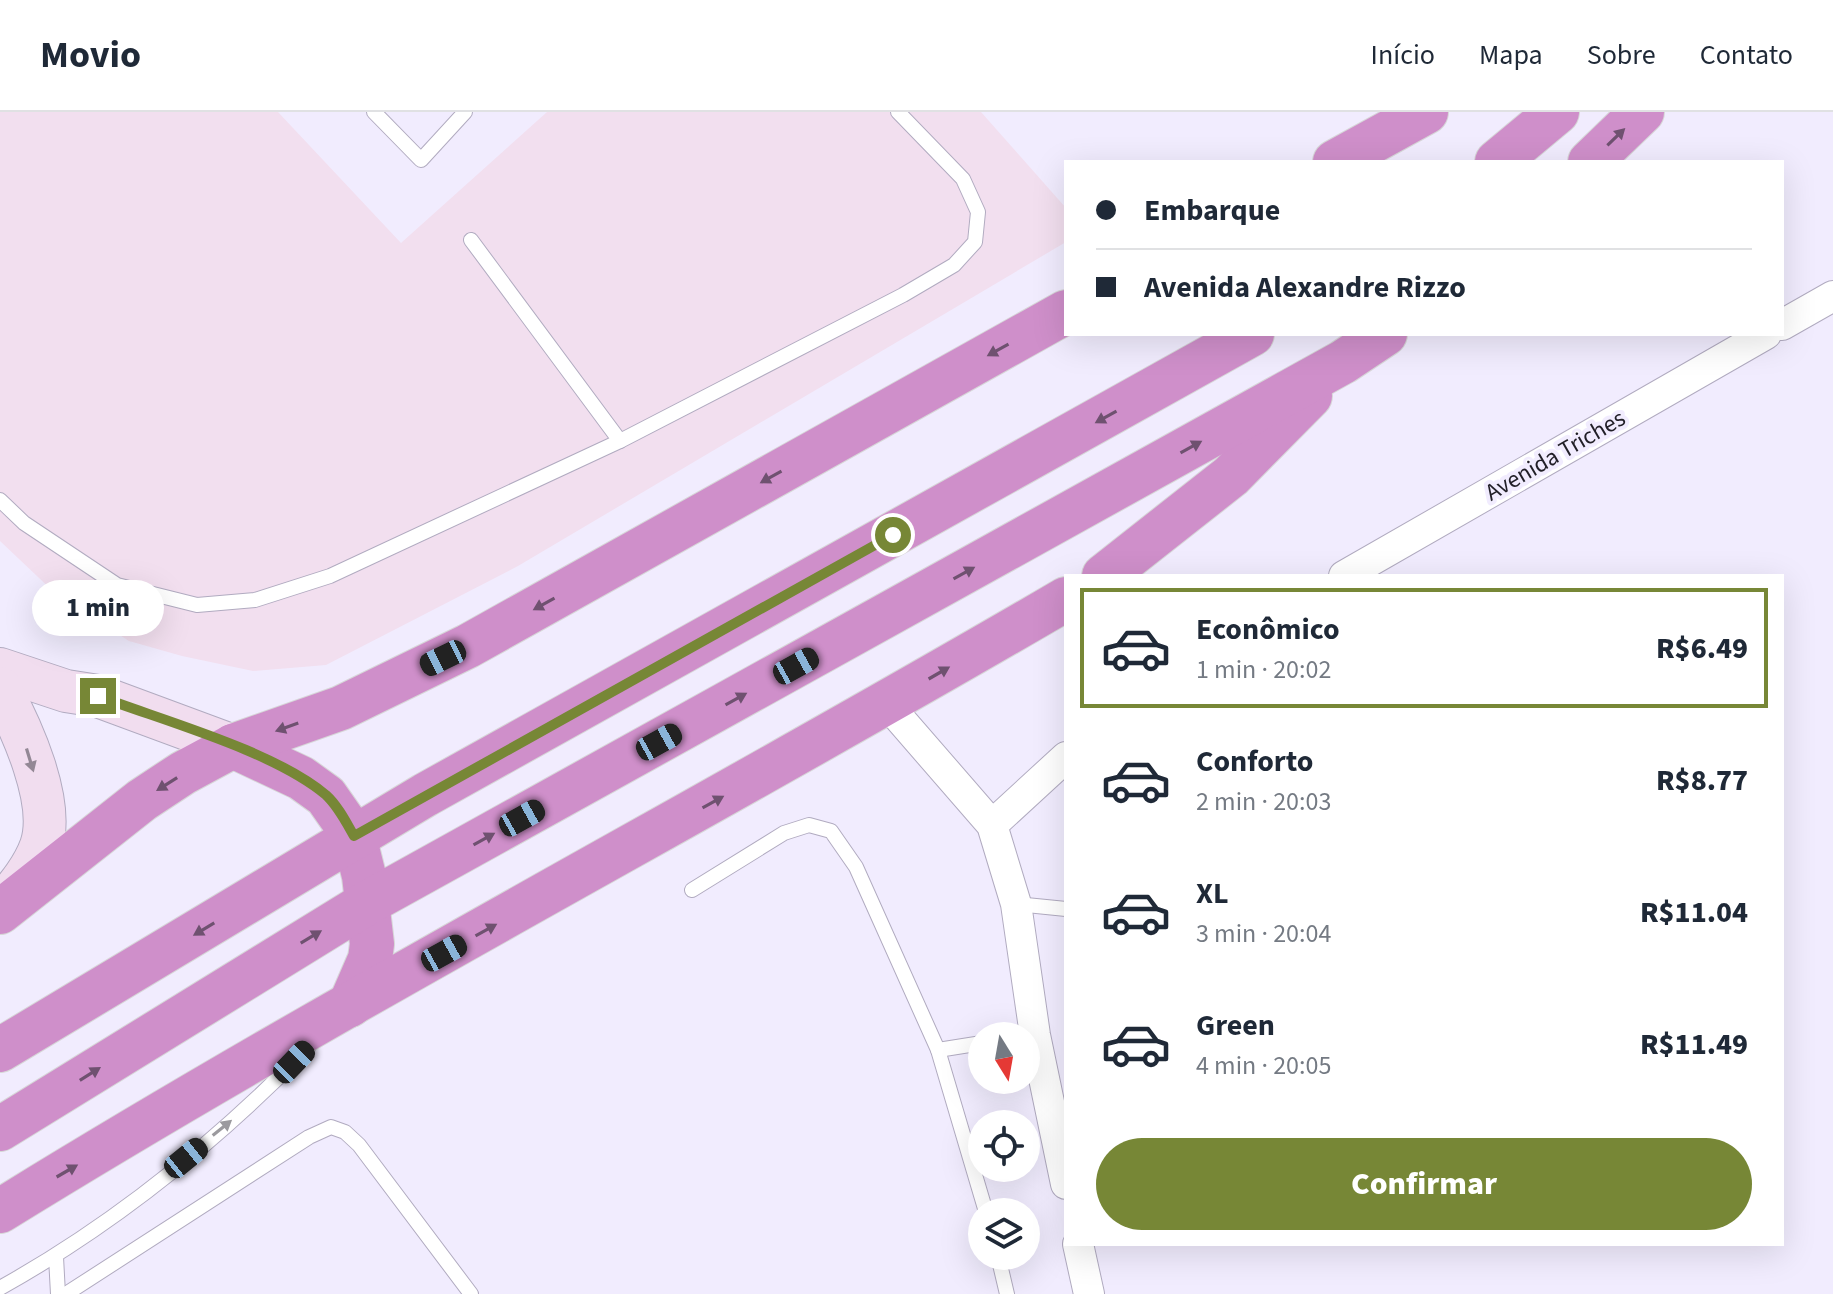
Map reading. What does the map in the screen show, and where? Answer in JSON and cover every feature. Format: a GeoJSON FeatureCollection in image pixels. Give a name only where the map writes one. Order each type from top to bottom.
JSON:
{"type":"FeatureCollection","features":[{"type":"Feature","properties":{"kind":"highway"},"geometry":{"type":"LineString","coordinates":[[1499,160],[1557,112]]}},
{"type":"Feature","properties":{"kind":"highway"},"geometry":{"type":"LineString","coordinates":[[1592,160],[1642,112]]}},
{"type":"Feature","properties":{"kind":"highway"},"geometry":{"type":"LineString","coordinates":[[1338,160],[1406,117]]}},
{"type":"Feature","properties":{"kind":"highway"},"geometry":{"type":"LineString","coordinates":[[0,910],[142,800],[233,746],[341,708],[468,646],[1064,313]]}},
{"type":"Feature","properties":{"kind":"highway"},"geometry":{"type":"LineString","coordinates":[[0,1050],[354,836],[1248,336]]}},
{"type":"Feature","properties":{"kind":"highway"},"geometry":{"type":"LineString","coordinates":[[0,1129],[367,903],[1343,362],[1382,336]]}},
{"type":"Feature","properties":{"kind":"highway"},"geometry":{"type":"LineString","coordinates":[[1107,574],[1231,476],[1343,362]]}},
{"type":"Feature","properties":{"kind":"highway"},"geometry":{"type":"LineString","coordinates":[[0,1211],[350,1005],[887,704],[1064,600]]}},
{"type":"Feature","properties":{"kind":"highway"},"geometry":{"type":"LineString","coordinates":[[233,746],[301,778],[326,796],[354,836],[372,944],[370,959],[350,1005]]}},
{"type":"Feature","properties":{"kind":"street"},"geometry":{"type":"LineString","coordinates":[[1784,324],[1833,296]]}},
{"type":"Feature","properties":{"kind":"street","name":"Avenida Triches"},"geometry":{"type":"LineString","coordinates":[[1347,574],[1763,336]]}},
{"type":"Feature","properties":{"kind":"street"},"geometry":{"type":"LineString","coordinates":[[0,669],[66,691],[98,696],[233,746]]}},
{"type":"Feature","properties":{"kind":"street"},"geometry":{"type":"LineString","coordinates":[[0,688],[18,721],[45,811],[41,845],[26,876],[0,910]]}},
{"type":"Feature","properties":{"kind":"street"},"geometry":{"type":"LineString","coordinates":[[887,704],[992,825],[1016,904],[1029,1022]]}},
{"type":"Feature","properties":{"kind":"street"},"geometry":{"type":"LineString","coordinates":[[992,825],[1064,759]]}},
{"type":"Feature","properties":{"kind":"street"},"geometry":{"type":"LineString","coordinates":[[1040,1074],[1064,1176]]}},
{"type":"Feature","properties":{"kind":"street"},"geometry":{"type":"LineString","coordinates":[[1078,1246],[1089,1294]]}},
{"type":"Feature","properties":{"kind":"lane"},"geometry":{"type":"LineString","coordinates":[[374,112],[421,160],[465,112]]}},
{"type":"Feature","properties":{"kind":"lane"},"geometry":{"type":"LineString","coordinates":[[0,500],[24,523],[117,585],[197,605],[255,600],[330,576],[620,441],[903,295],[954,265],[975,242],[978,212],[963,179],[898,112]]}},
{"type":"Feature","properties":{"kind":"lane"},"geometry":{"type":"LineString","coordinates":[[471,240],[620,441]]}},
{"type":"Feature","properties":{"kind":"lane"},"geometry":{"type":"LineString","coordinates":[[692,890],[784,833],[809,825],[831,831],[856,867],[938,1050],[982,1198]]}},
{"type":"Feature","properties":{"kind":"lane"},"geometry":{"type":"LineString","coordinates":[[1016,904],[1064,909]]}},
{"type":"Feature","properties":{"kind":"lane"},"geometry":{"type":"LineString","coordinates":[[0,1288],[56,1257],[257,1101],[350,1005]]}},
{"type":"Feature","properties":{"kind":"lane"},"geometry":{"type":"LineString","coordinates":[[938,1050],[968,1045]]}},
{"type":"Feature","properties":{"kind":"lane"},"geometry":{"type":"LineString","coordinates":[[66,1294],[309,1137],[331,1127],[345,1132],[359,1145],[471,1294]]}},
{"type":"Feature","properties":{"kind":"lane"},"geometry":{"type":"LineString","coordinates":[[56,1257],[58,1294]]}},
{"type":"Feature","properties":{"kind":"lane"},"geometry":{"type":"LineString","coordinates":[[1001,1270],[1007,1294]]}},
{"type":"Feature","properties":{"kind":"shaded area"},"geometry":{"type":"Polygon","coordinates":[[[0,112],[278,112],[401,243],[547,112],[981,112],[1064,206],[1064,243],[518,566],[326,665],[253,671],[129,641],[57,595],[0,541],[0,112]]]}},
{"type":"Feature","properties":{"kind":"route"},"geometry":{"type":"LineString","coordinates":[[98,696],[233,746],[301,778],[326,796],[354,836],[893,535]]}}]}
